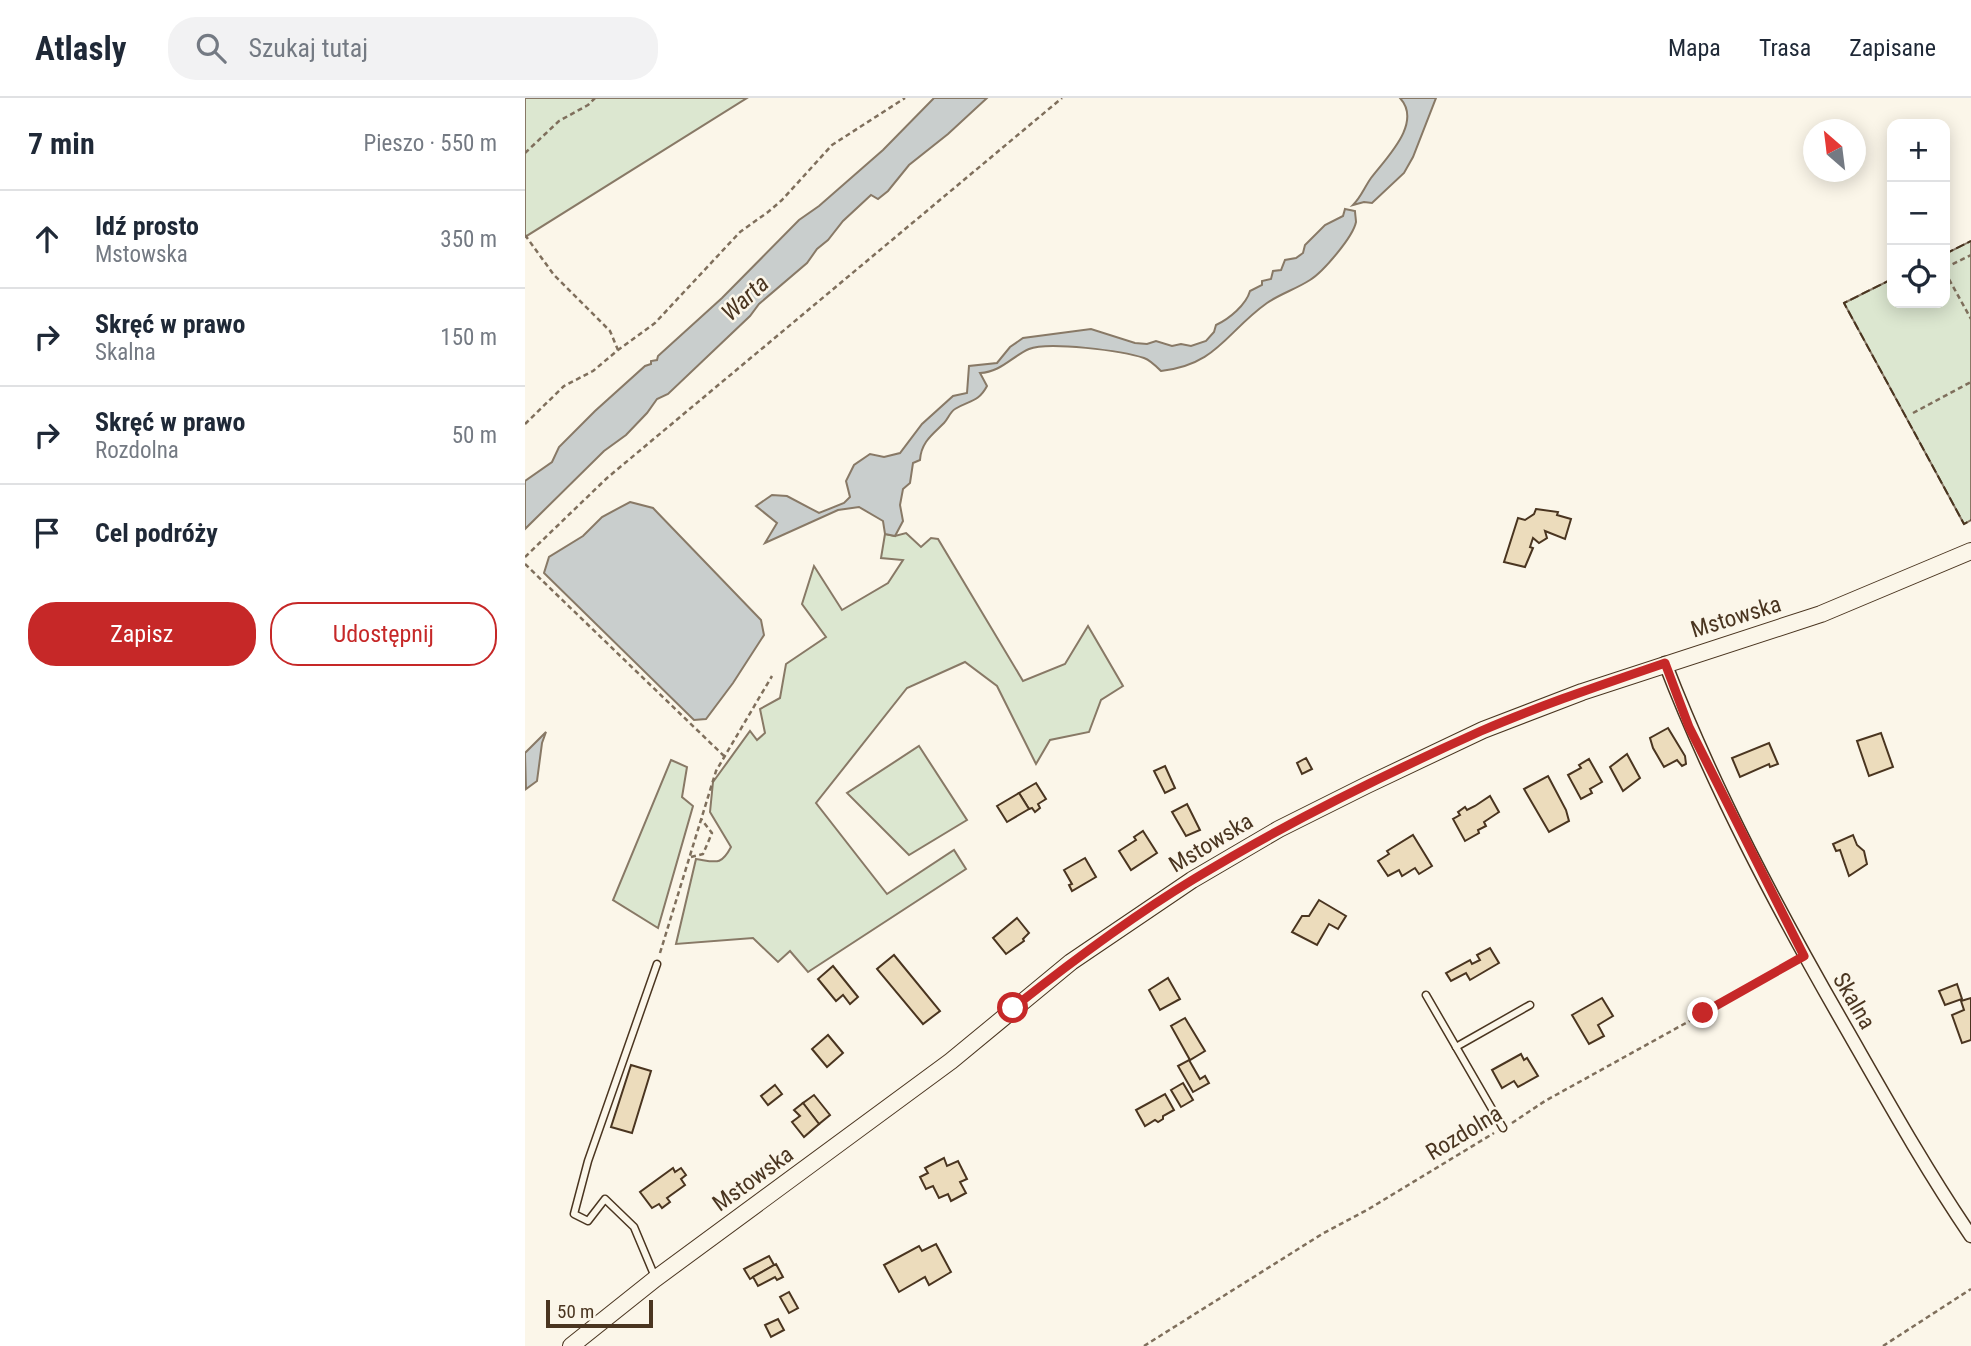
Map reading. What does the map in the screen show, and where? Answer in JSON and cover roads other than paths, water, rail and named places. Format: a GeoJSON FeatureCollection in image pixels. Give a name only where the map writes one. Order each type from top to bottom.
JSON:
{"type":"FeatureCollection","features":[{"type":"Feature","properties":{"kind":"street","name":"Mstowska"},"geometry":{"type":"LineString","coordinates":[[571,1346],[655,1279],[951,1061],[1071,962],[1192,880],[1290,824],[1483,730],[1665,663],[1821,614],[1971,551]]}},
{"type":"Feature","properties":{"kind":"street","name":"Skalna"},"geometry":{"type":"LineString","coordinates":[[1665,663],[1689,727],[1804,956],[1935,1181],[1971,1236]]}},
{"type":"Feature","properties":{"kind":"lane"},"geometry":{"type":"LineString","coordinates":[[655,1279],[634,1227],[605,1199],[588,1221],[574,1214],[588,1161],[657,964]]}},
{"type":"Feature","properties":{"kind":"lane"},"geometry":{"type":"LineString","coordinates":[[1426,995],[1503,1128]]}},
{"type":"Feature","properties":{"kind":"lane"},"geometry":{"type":"LineString","coordinates":[[1456,1047],[1530,1005]]}},
{"type":"Feature","properties":{"kind":"water","name":"Warta"},"geometry":{"type":"Polygon","coordinates":[[[934,98],[987,98],[909,165],[888,191],[878,199],[871,195],[843,221],[807,263],[759,304],[750,316],[668,394],[657,399],[626,435],[604,451],[525,529],[525,481],[552,462],[559,447],[595,411],[645,366],[651,364],[651,361],[657,360],[658,356],[722,298],[799,220],[883,150],[934,98]]]}},
{"type":"Feature","properties":{"kind":"water"},"geometry":{"type":"Polygon","coordinates":[[[1400,98],[1436,98],[1404,173],[1372,203],[1353,205],[1405,129],[1406,108],[1400,98]]]}},
{"type":"Feature","properties":{"kind":"water"},"geometry":{"type":"Polygon","coordinates":[[[1345,209],[1355,211],[1354,228],[1344,245],[1322,270],[1310,280],[1267,303],[1220,346],[1195,362],[1161,371],[1148,360],[1134,355],[1052,346],[1029,349],[1000,367],[980,373],[987,386],[984,392],[953,410],[925,443],[920,460],[913,463],[910,483],[903,489],[900,505],[903,521],[895,536],[885,534],[883,521],[859,507],[838,510],[765,543],[777,523],[756,506],[772,495],[787,496],[819,513],[844,503],[850,497],[846,481],[854,465],[870,454],[884,457],[900,453],[922,424],[953,396],[967,393],[969,366],[997,363],[1010,347],[1023,338],[1091,329],[1135,343],[1147,344],[1156,341],[1172,346],[1191,346],[1206,341],[1216,325],[1241,306],[1250,291],[1262,285],[1262,281],[1271,279],[1273,271],[1281,270],[1285,260],[1296,258],[1303,253],[1305,245],[1325,225],[1343,216],[1345,209]]]}},
{"type":"Feature","properties":{"kind":"water"},"geometry":{"type":"Polygon","coordinates":[[[630,502],[653,508],[761,620],[764,635],[706,719],[694,720],[544,573],[549,557],[583,536],[602,517],[630,502]]]}},
{"type":"Feature","properties":{"kind":"water"},"geometry":{"type":"Polygon","coordinates":[[[546,732],[537,781],[526,789],[525,753],[546,732]]]}}]}
